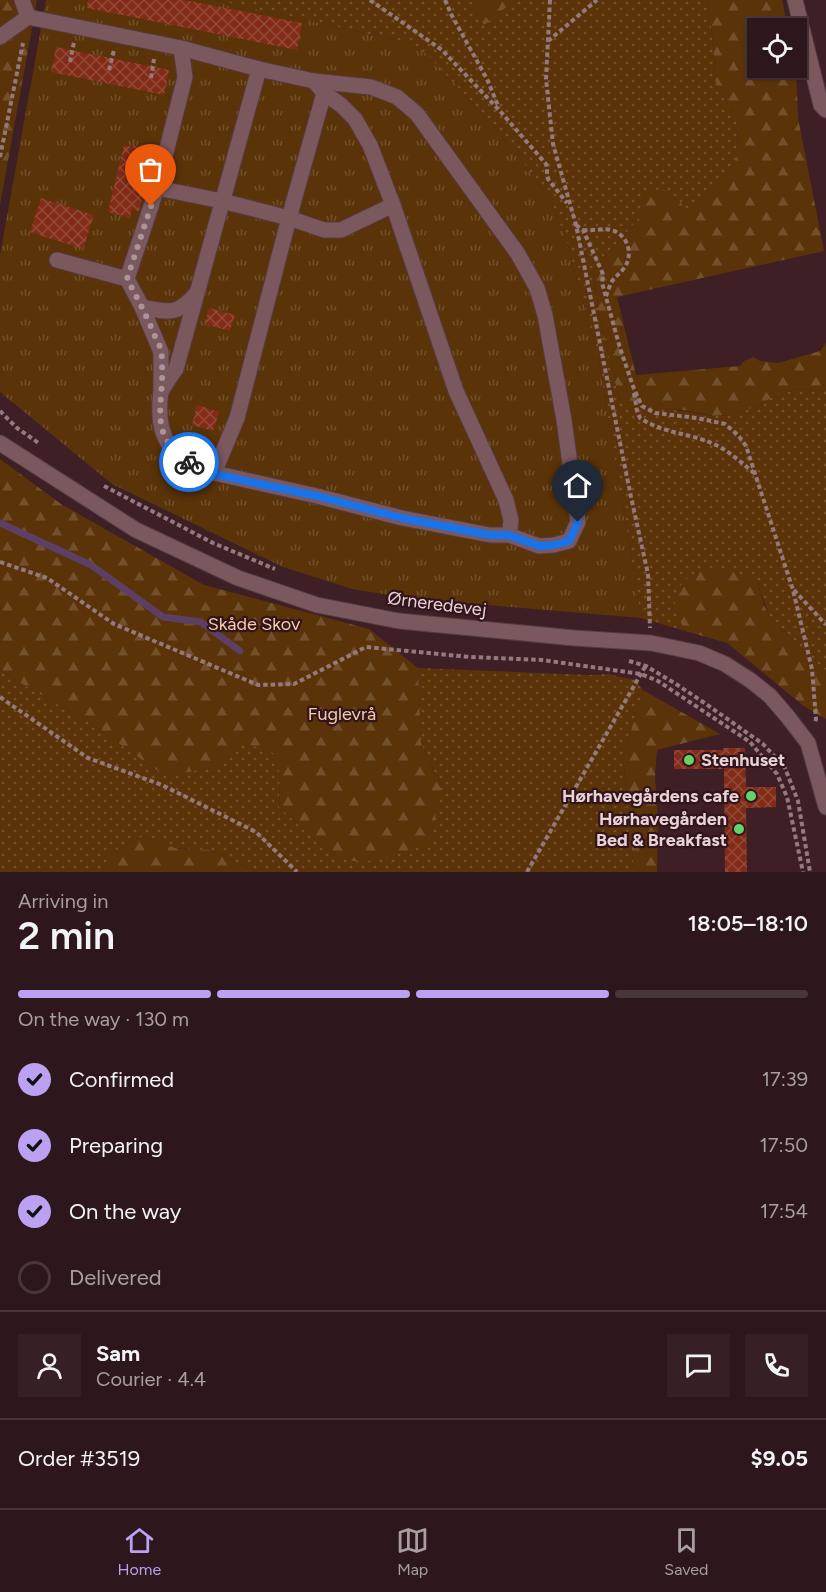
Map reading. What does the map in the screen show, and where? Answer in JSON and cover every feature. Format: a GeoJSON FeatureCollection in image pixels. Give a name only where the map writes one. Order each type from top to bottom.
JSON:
{"type":"FeatureCollection","features":[{"type":"Feature","properties":{"kind":"street"},"geometry":{"type":"LineString","coordinates":[[22,0],[28,17]]}},
{"type":"Feature","properties":{"kind":"street"},"geometry":{"type":"LineString","coordinates":[[795,0],[821,105],[826,110]]}},
{"type":"Feature","properties":{"kind":"street"},"geometry":{"type":"LineString","coordinates":[[0,37],[28,17],[181,48],[319,87],[370,87],[397,97],[417,114],[518,254],[537,288],[545,315],[564,420],[578,522],[569,541],[539,546],[509,535],[490,535],[402,518],[317,496],[214,474],[176,453],[167,442],[162,431],[160,413],[161,351],[127,279],[157,188],[185,77],[181,48]]}},
{"type":"Feature","properties":{"kind":"street"},"geometry":{"type":"LineString","coordinates":[[161,393],[176,369],[259,69]]}},
{"type":"Feature","properties":{"kind":"street"},"geometry":{"type":"LineString","coordinates":[[319,87],[356,119],[370,145],[456,391],[506,500],[511,520],[509,535]]}},
{"type":"Feature","properties":{"kind":"street"},"geometry":{"type":"LineString","coordinates":[[214,474],[237,418],[289,218],[319,87]]}},
{"type":"Feature","properties":{"kind":"street"},"geometry":{"type":"LineString","coordinates":[[157,188],[222,201],[289,218],[324,230],[341,230],[393,206]]}},
{"type":"Feature","properties":{"kind":"street"},"geometry":{"type":"LineString","coordinates":[[57,260],[127,279]]}},
{"type":"Feature","properties":{"kind":"street"},"geometry":{"type":"LineString","coordinates":[[142,307],[165,312],[183,308],[195,295]]}},
{"type":"Feature","properties":{"kind":"street","name":"Ørneredevej"},"geometry":{"type":"LineString","coordinates":[[0,442],[136,530],[238,578],[317,605],[399,621],[651,643],[699,653],[725,664],[770,696],[808,743],[826,807]]}},
{"type":"Feature","properties":{"kind":"path"},"geometry":{"type":"LineString","coordinates":[[370,0],[442,50],[546,164],[548,178],[570,206]]}},
{"type":"Feature","properties":{"kind":"path"},"geometry":{"type":"LineString","coordinates":[[445,0],[487,79],[500,111]]}},
{"type":"Feature","properties":{"kind":"path"},"geometry":{"type":"LineString","coordinates":[[550,0],[546,79],[553,144],[576,225],[648,574],[651,643]]}},
{"type":"Feature","properties":{"kind":"path"},"geometry":{"type":"LineString","coordinates":[[548,41],[597,0]]}},
{"type":"Feature","properties":{"kind":"path"},"geometry":{"type":"LineString","coordinates":[[0,157],[28,17]]}},
{"type":"Feature","properties":{"kind":"path"},"geometry":{"type":"LineString","coordinates":[[576,225],[583,230],[613,230],[619,233],[627,244],[628,262],[611,282],[606,297]]}},
{"type":"Feature","properties":{"kind":"path"},"geometry":{"type":"LineString","coordinates":[[583,230],[603,274],[602,283],[620,348],[642,406],[655,413],[725,424],[738,435],[746,446],[793,590],[812,669],[816,719],[808,743]]}},
{"type":"Feature","properties":{"kind":"path"},"geometry":{"type":"LineString","coordinates":[[634,389],[640,418],[662,430],[716,445],[754,473]]}},
{"type":"Feature","properties":{"kind":"path"},"geometry":{"type":"LineString","coordinates":[[0,411],[17,429],[44,447]]}},
{"type":"Feature","properties":{"kind":"path"},"geometry":{"type":"LineString","coordinates":[[97,482],[213,543],[283,573]]}},
{"type":"Feature","properties":{"kind":"path"},"geometry":{"type":"LineString","coordinates":[[0,562],[47,578],[114,624],[258,685],[294,684],[366,647],[470,657],[542,660],[641,674],[658,681],[750,742],[777,774],[787,797],[803,872]]}},
{"type":"Feature","properties":{"kind":"path"},"geometry":{"type":"LineString","coordinates":[[793,590],[826,625]]}},
{"type":"Feature","properties":{"kind":"path"},"geometry":{"type":"LineString","coordinates":[[527,872],[641,674]]}},
{"type":"Feature","properties":{"kind":"path"},"geometry":{"type":"LineString","coordinates":[[0,697],[88,758],[162,785],[256,832],[297,872]]}},
{"type":"Feature","properties":{"kind":"green space"},"geometry":{"type":"Polygon","coordinates":[[[0,0],[37,0],[0,205],[0,0]]]}},
{"type":"Feature","properties":{"kind":"green space"},"geometry":{"type":"Polygon","coordinates":[[[46,0],[216,0],[410,43],[429,56],[523,162],[551,201],[567,242],[598,356],[641,618],[415,599],[352,589],[283,567],[112,484],[0,392],[0,255],[46,0]]]}},
{"type":"Feature","properties":{"kind":"green space"},"geometry":{"type":"Polygon","coordinates":[[[216,0],[707,0],[716,87],[738,119],[737,154],[727,176],[688,213],[644,199],[638,219],[593,271],[599,316],[620,402],[714,416],[733,415],[762,404],[781,391],[802,389],[826,391],[826,670],[769,616],[758,584],[675,610],[685,631],[641,618],[598,356],[567,242],[551,201],[523,162],[468,98],[410,43],[216,0]]]}},
{"type":"Feature","properties":{"kind":"green space"},"geometry":{"type":"Polygon","coordinates":[[[470,0],[515,0],[484,25],[470,0]]]}},
{"type":"Feature","properties":{"kind":"green space"},"geometry":{"type":"Polygon","coordinates":[[[707,0],[782,0],[786,18],[747,18],[747,78],[796,78],[798,118],[824,251],[617,297],[636,375],[740,366],[744,361],[753,357],[760,361],[778,363],[820,351],[826,343],[826,391],[802,389],[781,391],[762,404],[733,415],[714,416],[682,410],[627,408],[620,402],[599,316],[593,271],[638,219],[644,199],[651,190],[665,190],[674,194],[688,213],[727,176],[737,154],[738,119],[716,87],[707,0]]]}},
{"type":"Feature","properties":{"kind":"green space","name":"Fuglevrå"},"geometry":{"type":"Polygon","coordinates":[[[0,459],[61,504],[204,585],[369,629],[418,668],[421,743],[441,785],[430,843],[377,861],[348,861],[325,849],[279,807],[280,775],[275,754],[240,741],[217,767],[165,776],[90,723],[0,671],[0,459]]]}},
{"type":"Feature","properties":{"kind":"green space"},"geometry":{"type":"Polygon","coordinates":[[[705,567],[735,571],[758,584],[769,616],[826,670],[826,719],[805,707],[727,643],[685,631],[676,611],[676,594],[682,583],[705,567]]]}},
{"type":"Feature","properties":{"kind":"green space"},"geometry":{"type":"Polygon","coordinates":[[[418,668],[608,674],[635,680],[643,690],[623,757],[634,872],[256,872],[212,850],[175,848],[144,836],[111,853],[102,872],[0,872],[0,671],[90,723],[165,776],[239,740],[276,754],[280,775],[279,807],[325,849],[349,861],[377,861],[441,785],[421,743],[418,668]]]}},
{"type":"Feature","properties":{"kind":"green space"},"geometry":{"type":"Polygon","coordinates":[[[643,690],[720,734],[657,750],[655,778],[658,822],[657,872],[634,872],[623,757],[643,690]]]}},
{"type":"Feature","properties":{"kind":"green space"},"geometry":{"type":"Polygon","coordinates":[[[144,836],[175,848],[212,850],[256,872],[102,872],[111,853],[144,836]]]}},
{"type":"Feature","properties":{"kind":"building"},"geometry":{"type":"Polygon","coordinates":[[[88,0],[184,0],[302,23],[297,50],[87,8],[88,0]]]}},
{"type":"Feature","properties":{"kind":"building"},"geometry":{"type":"Polygon","coordinates":[[[56,47],[169,70],[164,95],[51,72],[56,47]]]}},
{"type":"Feature","properties":{"kind":"building"},"geometry":{"type":"Polygon","coordinates":[[[124,145],[155,151],[139,211],[132,209],[130,218],[108,212],[124,145]]]}},
{"type":"Feature","properties":{"kind":"building"},"geometry":{"type":"Polygon","coordinates":[[[41,198],[94,215],[83,249],[30,232],[41,198]]]}},
{"type":"Feature","properties":{"kind":"building"},"geometry":{"type":"Polygon","coordinates":[[[209,308],[235,315],[230,331],[205,324],[209,308]]]}},
{"type":"Feature","properties":{"kind":"building"},"geometry":{"type":"Polygon","coordinates":[[[197,405],[219,412],[213,431],[192,425],[197,405]]]}},
{"type":"Feature","properties":{"kind":"building"},"geometry":{"type":"Polygon","coordinates":[[[723,748],[745,748],[746,787],[776,787],[776,807],[746,808],[747,872],[725,872],[724,769],[674,769],[674,750],[723,750],[723,748]]]}},
{"type":"Feature","properties":{"kind":"waterway"},"geometry":{"type":"LineString","coordinates":[[0,523],[91,565],[163,617],[201,622],[240,651]]}},
{"type":"Feature","properties":{"kind":"way so far"},"geometry":{"type":"LineString","coordinates":[[151,206],[127,279],[161,351],[162,431],[176,453],[189,462]]}},
{"type":"Feature","properties":{"kind":"place","name":"Stenhuset"},"geometry":{"type":"Point","coordinates":[689,760]}},
{"type":"Feature","properties":{"kind":"place","name":"Hørhavegårdens cafe"},"geometry":{"type":"Point","coordinates":[751,796]}},
{"type":"Feature","properties":{"kind":"place","name":"Hørhavegården Bed & Breakfast"},"geometry":{"type":"Point","coordinates":[739,829]}},
{"type":"Feature","properties":{"kind":"route"},"geometry":{"type":"LineString","coordinates":[[189,462],[214,474],[317,496],[402,518],[490,535],[509,535],[539,546],[569,541],[578,522]]}},
{"type":"Feature","properties":{"kind":"park label","name":"Skåde Skov"},"geometry":{"type":"Point","coordinates":[254,624]}}]}
